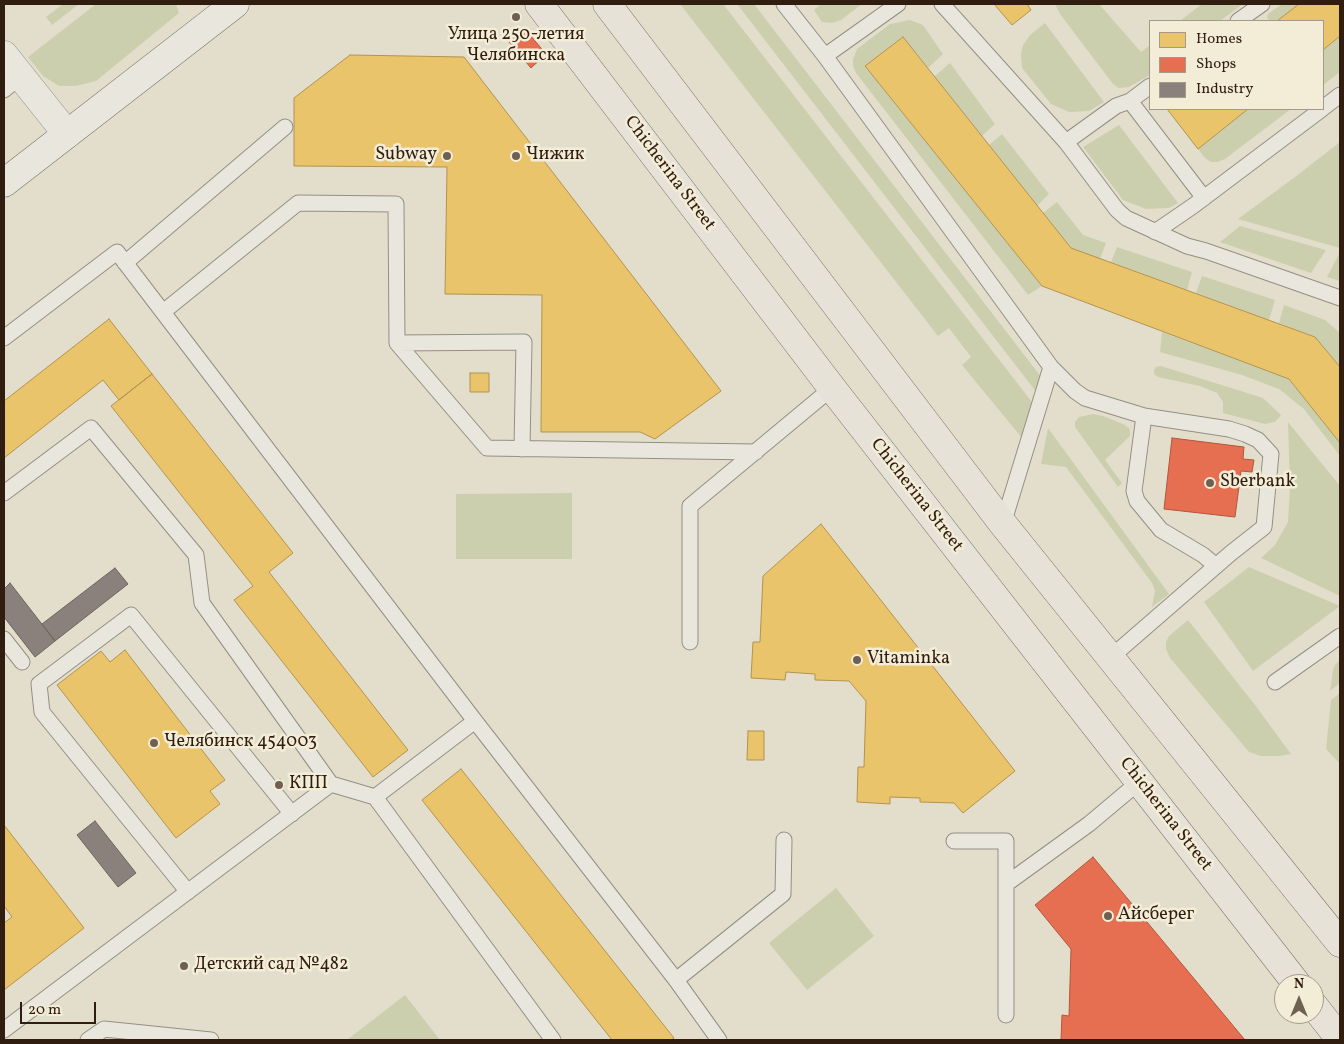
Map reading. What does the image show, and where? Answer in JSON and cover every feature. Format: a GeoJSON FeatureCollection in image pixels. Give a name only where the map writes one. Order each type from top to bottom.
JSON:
{"type":"FeatureCollection","features":[{"type":"Feature","properties":{"kind":"main road","name":"Chicherina Street"},"geometry":{"type":"LineString","coordinates":[[539,4],[832,388],[1289,974]]}},
{"type":"Feature","properties":{"kind":"main road"},"geometry":{"type":"LineString","coordinates":[[607,4],[1003,524],[1340,944]]}},
{"type":"Feature","properties":{"kind":"main road"},"geometry":{"type":"LineString","coordinates":[[1324,1019],[1340,1039]]}},
{"type":"Feature","properties":{"kind":"street"},"geometry":{"type":"LineString","coordinates":[[4,183],[235,4]]}},
{"type":"Feature","properties":{"kind":"street"},"geometry":{"type":"LineString","coordinates":[[4,55],[12,83],[66,134]]}},
{"type":"Feature","properties":{"kind":"lane"},"geometry":{"type":"LineString","coordinates":[[784,4],[1051,366],[1074,391],[1084,398],[1144,416],[1229,429],[1245,434],[1258,440],[1271,454],[1265,526],[1110,658]]}},
{"type":"Feature","properties":{"kind":"lane"},"geometry":{"type":"LineString","coordinates":[[824,56],[898,4]]}},
{"type":"Feature","properties":{"kind":"lane"},"geometry":{"type":"LineString","coordinates":[[942,4],[1066,142],[1117,210],[1126,218],[1187,246],[1340,298]]}},
{"type":"Feature","properties":{"kind":"lane"},"geometry":{"type":"LineString","coordinates":[[1246,17],[1262,4]]}},
{"type":"Feature","properties":{"kind":"lane"},"geometry":{"type":"LineString","coordinates":[[1066,142],[1116,106],[1130,101],[1149,87]]}},
{"type":"Feature","properties":{"kind":"lane"},"geometry":{"type":"LineString","coordinates":[[1324,107],[1340,95]]}},
{"type":"Feature","properties":{"kind":"lane"},"geometry":{"type":"LineString","coordinates":[[1130,101],[1204,198]]}},
{"type":"Feature","properties":{"kind":"lane"},"geometry":{"type":"LineString","coordinates":[[1155,232],[1204,198],[1321,110]]}},
{"type":"Feature","properties":{"kind":"lane"},"geometry":{"type":"LineString","coordinates":[[125,263],[284,128]]}},
{"type":"Feature","properties":{"kind":"lane"},"geometry":{"type":"LineString","coordinates":[[163,312],[298,204],[396,204],[397,343],[487,448],[756,452]]}},
{"type":"Feature","properties":{"kind":"lane"},"geometry":{"type":"LineString","coordinates":[[4,338],[117,252],[475,721],[676,980],[719,1040]]}},
{"type":"Feature","properties":{"kind":"lane"},"geometry":{"type":"LineString","coordinates":[[397,343],[524,342],[522,448]]}},
{"type":"Feature","properties":{"kind":"lane"},"geometry":{"type":"LineString","coordinates":[[1003,524],[1051,366]]}},
{"type":"Feature","properties":{"kind":"lane"},"geometry":{"type":"LineString","coordinates":[[690,642],[690,506],[832,388]]}},
{"type":"Feature","properties":{"kind":"lane"},"geometry":{"type":"LineString","coordinates":[[1144,416],[1134,491],[1137,501],[1161,530],[1203,555],[1216,566]]}},
{"type":"Feature","properties":{"kind":"lane"},"geometry":{"type":"LineString","coordinates":[[4,493],[91,428],[196,555],[202,603],[331,784],[375,797],[553,1040]]}},
{"type":"Feature","properties":{"kind":"lane"},"geometry":{"type":"LineString","coordinates":[[188,892],[42,712],[39,684],[131,615],[292,814]]}},
{"type":"Feature","properties":{"kind":"lane"},"geometry":{"type":"LineString","coordinates":[[1275,682],[1340,636]]}},
{"type":"Feature","properties":{"kind":"lane"},"geometry":{"type":"LineString","coordinates":[[4,639],[22,662]]}},
{"type":"Feature","properties":{"kind":"lane"},"geometry":{"type":"LineString","coordinates":[[375,797],[475,721]]}},
{"type":"Feature","properties":{"kind":"lane"},"geometry":{"type":"LineString","coordinates":[[1006,884],[1089,824],[1139,782]]}},
{"type":"Feature","properties":{"kind":"lane"},"geometry":{"type":"LineString","coordinates":[[4,1030],[331,784]]}},
{"type":"Feature","properties":{"kind":"lane"},"geometry":{"type":"LineString","coordinates":[[676,980],[783,894],[784,840]]}},
{"type":"Feature","properties":{"kind":"lane"},"geometry":{"type":"LineString","coordinates":[[954,841],[1006,841],[1006,1015]]}},
{"type":"Feature","properties":{"kind":"lane"},"geometry":{"type":"LineString","coordinates":[[88,1040],[104,1029],[212,1040]]}},
{"type":"Feature","properties":{"kind":"green space"},"geometry":{"type":"Polygon","coordinates":[[[63,4],[79,4],[52,25],[46,17],[63,4]]]}},
{"type":"Feature","properties":{"kind":"green space"},"geometry":{"type":"Polygon","coordinates":[[[96,4],[176,4],[179,13],[96,81],[76,86],[59,86],[43,76],[28,57],[96,4]]]}},
{"type":"Feature","properties":{"kind":"green space"},"geometry":{"type":"Polygon","coordinates":[[[680,4],[723,4],[1032,402],[1022,438],[962,365],[971,357],[949,328],[938,336],[680,4]]]}},
{"type":"Feature","properties":{"kind":"green space"},"geometry":{"type":"Polygon","coordinates":[[[737,4],[754,4],[1042,378],[1037,393],[737,4]]]}},
{"type":"Feature","properties":{"kind":"green space"},"geometry":{"type":"Polygon","coordinates":[[[821,4],[862,4],[841,20],[832,23],[822,22],[814,10],[821,4]]]}},
{"type":"Feature","properties":{"kind":"green space"},"geometry":{"type":"Polygon","coordinates":[[[1055,4],[1099,4],[1141,52],[1149,46],[1149,76],[1129,87],[1119,88],[1113,84],[1060,14],[1055,4]]]}},
{"type":"Feature","properties":{"kind":"green space"},"geometry":{"type":"Polygon","coordinates":[[[1202,4],[1243,4],[1221,20],[1181,20],[1202,4]]]}},
{"type":"Feature","properties":{"kind":"green space"},"geometry":{"type":"Polygon","coordinates":[[[1282,4],[1299,4],[1278,20],[1268,20],[1268,14],[1282,4]]]}},
{"type":"Feature","properties":{"kind":"green space"},"geometry":{"type":"Polygon","coordinates":[[[910,20],[923,25],[943,54],[928,68],[903,37],[865,66],[1042,286],[1028,295],[856,73],[853,59],[857,49],[890,24],[910,20]]]}},
{"type":"Feature","properties":{"kind":"green space"},"geometry":{"type":"Polygon","coordinates":[[[1045,23],[1104,102],[1089,111],[1069,112],[1051,104],[1022,68],[1021,54],[1023,45],[1030,35],[1045,23]]]}},
{"type":"Feature","properties":{"kind":"green space"},"geometry":{"type":"Polygon","coordinates":[[[1340,36],[1340,72],[1324,84],[1324,49],[1340,36]]]}},
{"type":"Feature","properties":{"kind":"green space"},"geometry":{"type":"Polygon","coordinates":[[[950,63],[995,124],[982,136],[934,77],[950,63]]]}},
{"type":"Feature","properties":{"kind":"green space"},"geometry":{"type":"Polygon","coordinates":[[[1247,110],[1290,110],[1225,159],[1211,162],[1198,149],[1247,110]]]}},
{"type":"Feature","properties":{"kind":"green space"},"geometry":{"type":"Polygon","coordinates":[[[1119,125],[1178,203],[1169,208],[1146,209],[1123,200],[1083,147],[1119,125]]]}},
{"type":"Feature","properties":{"kind":"green space"},"geometry":{"type":"Polygon","coordinates":[[[1002,134],[1049,194],[1037,206],[989,145],[1002,134]]]}},
{"type":"Feature","properties":{"kind":"green space"},"geometry":{"type":"Polygon","coordinates":[[[1340,142],[1340,248],[1238,219],[1295,177],[1340,142]]]}},
{"type":"Feature","properties":{"kind":"green space"},"geometry":{"type":"Polygon","coordinates":[[[1057,202],[1083,235],[1106,243],[1100,259],[1071,248],[1043,213],[1057,202]]]}},
{"type":"Feature","properties":{"kind":"green space"},"geometry":{"type":"Polygon","coordinates":[[[1240,226],[1326,250],[1311,273],[1220,242],[1240,226]]]}},
{"type":"Feature","properties":{"kind":"green space"},"geometry":{"type":"Polygon","coordinates":[[[1117,247],[1192,272],[1187,290],[1111,262],[1117,247]]]}},
{"type":"Feature","properties":{"kind":"green space"},"geometry":{"type":"Polygon","coordinates":[[[1340,255],[1340,281],[1327,277],[1340,255]]]}},
{"type":"Feature","properties":{"kind":"green space"},"geometry":{"type":"Polygon","coordinates":[[[1202,276],[1275,300],[1269,320],[1196,293],[1202,276]]]}},
{"type":"Feature","properties":{"kind":"green space"},"geometry":{"type":"Polygon","coordinates":[[[1284,305],[1325,320],[1340,333],[1340,367],[1315,337],[1279,323],[1284,305]]]}},
{"type":"Feature","properties":{"kind":"green space"},"geometry":{"type":"Polygon","coordinates":[[[1162,332],[1289,379],[1340,443],[1340,456],[1304,409],[1279,389],[1242,375],[1160,352],[1162,332]]]}},
{"type":"Feature","properties":{"kind":"green space"},"geometry":{"type":"Polygon","coordinates":[[[1161,366],[1263,398],[1281,415],[1275,422],[1265,424],[1223,413],[1223,402],[1217,393],[1200,386],[1158,377],[1154,374],[1154,370],[1156,367],[1161,366]]]}},
{"type":"Feature","properties":{"kind":"green space"},"geometry":{"type":"Polygon","coordinates":[[[1093,414],[1103,416],[1129,428],[1130,436],[1105,460],[1122,483],[1118,487],[1075,427],[1075,422],[1079,417],[1093,414]]]}},
{"type":"Feature","properties":{"kind":"green space"},"geometry":{"type":"Polygon","coordinates":[[[1288,422],[1340,486],[1340,596],[1261,558],[1275,545],[1288,522],[1290,487],[1288,422]]]}},
{"type":"Feature","properties":{"kind":"green space"},"geometry":{"type":"Polygon","coordinates":[[[1048,428],[1169,594],[1152,607],[1155,591],[1152,583],[1066,467],[1041,464],[1048,428]]]}},
{"type":"Feature","properties":{"kind":"green space"},"geometry":{"type":"Polygon","coordinates":[[[572,493],[572,559],[456,559],[456,494],[572,493]]]}},
{"type":"Feature","properties":{"kind":"green space"},"geometry":{"type":"Polygon","coordinates":[[[1249,567],[1340,606],[1253,671],[1204,602],[1249,567]]]}},
{"type":"Feature","properties":{"kind":"green space"},"geometry":{"type":"Polygon","coordinates":[[[1188,620],[1291,754],[1261,756],[1249,752],[1170,658],[1166,649],[1166,642],[1169,636],[1188,620]]]}},
{"type":"Feature","properties":{"kind":"green space"},"geometry":{"type":"Polygon","coordinates":[[[1340,660],[1340,683],[1330,691],[1333,670],[1340,660]]]}},
{"type":"Feature","properties":{"kind":"green space"},"geometry":{"type":"Polygon","coordinates":[[[1340,693],[1339,763],[1326,749],[1331,700],[1340,693]]]}},
{"type":"Feature","properties":{"kind":"green space"},"geometry":{"type":"Polygon","coordinates":[[[836,888],[874,936],[807,990],[769,943],[836,888]]]}},
{"type":"Feature","properties":{"kind":"green space"},"geometry":{"type":"Polygon","coordinates":[[[405,995],[440,1040],[347,1040],[405,995]]]}},
{"type":"Feature","properties":{"kind":"building: Homes"},"geometry":{"type":"Polygon","coordinates":[[[994,4],[1027,4],[1031,10],[1012,25],[994,4]]]}},
{"type":"Feature","properties":{"kind":"building: Homes"},"geometry":{"type":"Polygon","coordinates":[[[1299,4],[1340,4],[1340,36],[1324,49],[1324,20],[1278,20],[1299,4]]]}},
{"type":"Feature","properties":{"kind":"building: Homes"},"geometry":{"type":"Polygon","coordinates":[[[903,37],[1071,248],[1315,337],[1340,367],[1340,443],[1289,379],[1042,286],[865,66],[903,37]]]}},
{"type":"Feature","properties":{"kind":"building: Homes"},"geometry":{"type":"Polygon","coordinates":[[[350,55],[464,57],[721,391],[655,439],[640,432],[541,432],[542,295],[445,294],[447,167],[294,166],[294,98],[350,55]]]}},
{"type":"Feature","properties":{"kind":"building: Homes"},"geometry":{"type":"Polygon","coordinates":[[[1168,110],[1247,110],[1198,149],[1168,110]]]}},
{"type":"Feature","properties":{"kind":"building: Homes"},"geometry":{"type":"Polygon","coordinates":[[[109,319],[152,374],[119,400],[103,380],[4,458],[4,401],[109,319]]]}},
{"type":"Feature","properties":{"kind":"building: Homes"},"geometry":{"type":"Polygon","coordinates":[[[470,373],[489,373],[489,392],[470,392],[470,373]]]}},
{"type":"Feature","properties":{"kind":"building: Homes"},"geometry":{"type":"Polygon","coordinates":[[[152,374],[293,553],[269,572],[408,750],[373,777],[234,600],[253,586],[111,406],[152,374]]]}},
{"type":"Feature","properties":{"kind":"building: Homes"},"geometry":{"type":"Polygon","coordinates":[[[821,524],[1015,771],[963,813],[954,803],[920,802],[920,798],[890,797],[890,804],[857,802],[858,767],[864,767],[866,701],[849,681],[815,680],[815,674],[786,672],[785,680],[751,678],[753,642],[760,642],[763,576],[821,524]]]}},
{"type":"Feature","properties":{"kind":"building: Homes"},"geometry":{"type":"Polygon","coordinates":[[[125,650],[225,780],[210,791],[220,804],[176,838],[57,685],[101,651],[110,662],[125,650]]]}},
{"type":"Feature","properties":{"kind":"building: Homes"},"geometry":{"type":"Polygon","coordinates":[[[748,731],[764,731],[764,760],[747,760],[748,731]]]}},
{"type":"Feature","properties":{"kind":"building: Homes"},"geometry":{"type":"Polygon","coordinates":[[[461,769],[674,1038],[671,1040],[612,1040],[422,800],[461,769]]]}},
{"type":"Feature","properties":{"kind":"building: Homes","name":"КПП"},"geometry":{"type":"Polygon","coordinates":[[[280,779],[285,786],[279,791],[274,784],[280,779]]]}},
{"type":"Feature","properties":{"kind":"building: Homes"},"geometry":{"type":"Polygon","coordinates":[[[4,825],[84,928],[4,990],[4,923],[12,917],[4,906],[4,825]]]}},
{"type":"Feature","properties":{"kind":"building: Shops"},"geometry":{"type":"Polygon","coordinates":[[[525,29],[546,54],[531,68],[509,42],[525,29]]]}},
{"type":"Feature","properties":{"kind":"building: Shops"},"geometry":{"type":"Polygon","coordinates":[[[1172,438],[1244,447],[1243,459],[1254,460],[1252,472],[1241,471],[1235,517],[1164,509],[1172,438]]]}},
{"type":"Feature","properties":{"kind":"building: Shops"},"geometry":{"type":"Polygon","coordinates":[[[1093,857],[1245,1040],[1061,1040],[1062,1015],[1069,1016],[1071,949],[1035,905],[1093,857]]]}},
{"type":"Feature","properties":{"kind":"building: Industry"},"geometry":{"type":"Polygon","coordinates":[[[115,568],[128,584],[55,641],[42,624],[115,568]]]}},
{"type":"Feature","properties":{"kind":"building: Industry"},"geometry":{"type":"Polygon","coordinates":[[[10,583],[55,641],[35,657],[4,617],[4,589],[10,583]]]}},
{"type":"Feature","properties":{"kind":"building: Industry"},"geometry":{"type":"Polygon","coordinates":[[[95,821],[136,873],[118,887],[77,835],[95,821]]]}},
{"type":"Feature","properties":{"kind":"place","name":"Улица 250-летия Челябинска"},"geometry":{"type":"Point","coordinates":[516,17]}},
{"type":"Feature","properties":{"kind":"place","name":"Subway"},"geometry":{"type":"Point","coordinates":[447,156]}},
{"type":"Feature","properties":{"kind":"place","name":"Чижик"},"geometry":{"type":"Point","coordinates":[516,156]}},
{"type":"Feature","properties":{"kind":"place","name":"Sberbank"},"geometry":{"type":"Point","coordinates":[1210,483]}},
{"type":"Feature","properties":{"kind":"place","name":"Vitaminka"},"geometry":{"type":"Point","coordinates":[857,660]}},
{"type":"Feature","properties":{"kind":"place","name":"Челябинск 454003"},"geometry":{"type":"Point","coordinates":[154,743]}},
{"type":"Feature","properties":{"kind":"place","name":"КПП"},"geometry":{"type":"Point","coordinates":[279,785]}},
{"type":"Feature","properties":{"kind":"place","name":"Айсберег"},"geometry":{"type":"Point","coordinates":[1108,916]}},
{"type":"Feature","properties":{"kind":"place","name":"Детский сад №482"},"geometry":{"type":"Point","coordinates":[184,966]}}]}
